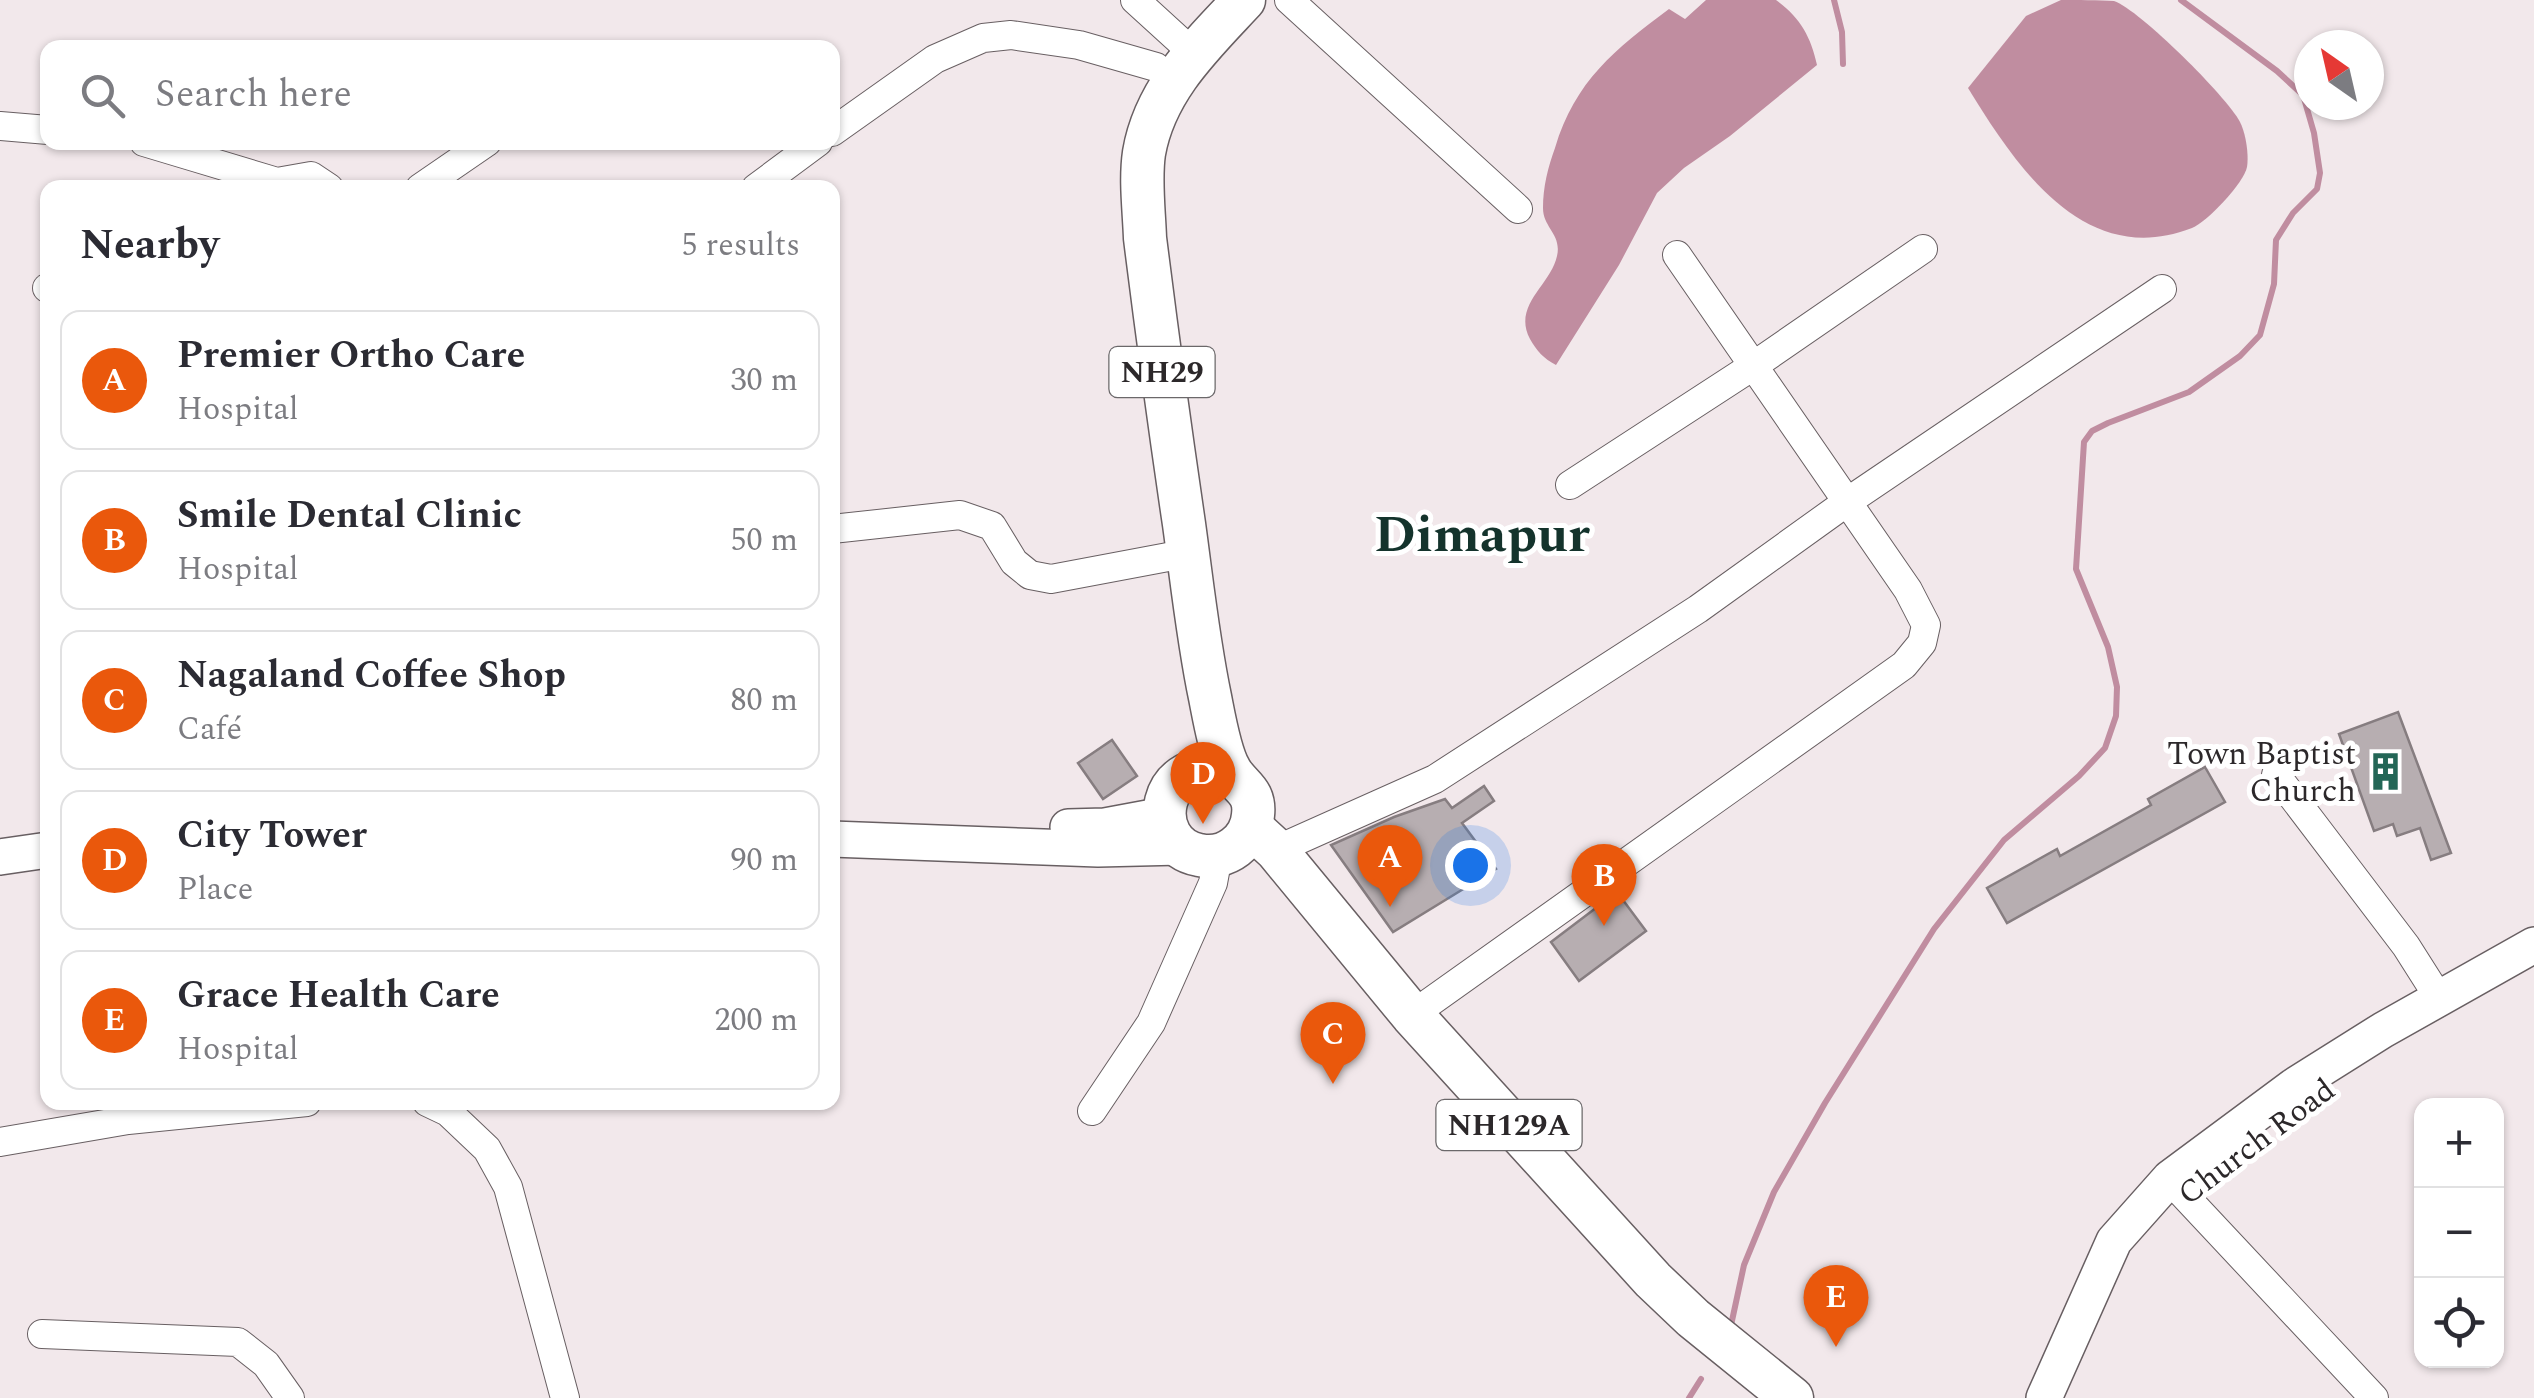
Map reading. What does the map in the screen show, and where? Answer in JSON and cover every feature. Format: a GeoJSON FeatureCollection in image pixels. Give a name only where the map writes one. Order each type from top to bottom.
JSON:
{"type":"FeatureCollection","features":[{"type":"Feature","properties":{"kind":"highway","name":"NH29"},"geometry":{"type":"LineString","coordinates":[[1212,771],[1168,557],[1133,316],[1120,191],[1124,136],[1137,102],[1168,54],[1218,0]]}},
{"type":"Feature","properties":{"kind":"highway","name":"NH29"},"geometry":{"type":"LineString","coordinates":[[1212,771],[1212,709],[1198,642],[1145,238],[1144,154],[1166,92],[1192,55],[1244,0]]}},
{"type":"Feature","properties":{"kind":"highway","name":"NH29"},"geometry":{"type":"LineString","coordinates":[[1212,771],[1243,782],[1254,812],[1221,840]]}},
{"type":"Feature","properties":{"kind":"highway"},"geometry":{"type":"LineString","coordinates":[[1212,771],[1177,780],[1167,796],[1221,840]]}},
{"type":"Feature","properties":{"kind":"highway","name":"NH129A"},"geometry":{"type":"LineString","coordinates":[[1221,840],[1412,1015],[1653,1280],[1692,1318],[1792,1398]]}},
{"type":"Feature","properties":{"kind":"highway","name":"NH129A"},"geometry":{"type":"LineString","coordinates":[[1221,840],[1298,905],[1650,1308],[1752,1398]]}},
{"type":"Feature","properties":{"kind":"main road"},"geometry":{"type":"LineString","coordinates":[[840,819],[1075,828],[1132,822],[1221,840]]}},
{"type":"Feature","properties":{"kind":"main road"},"geometry":{"type":"LineString","coordinates":[[0,837],[40,833]]}},
{"type":"Feature","properties":{"kind":"main road"},"geometry":{"type":"LineString","coordinates":[[840,839],[1098,849],[1221,840]]}},
{"type":"Feature","properties":{"kind":"main road"},"geometry":{"type":"LineString","coordinates":[[0,857],[40,851]]}},
{"type":"Feature","properties":{"kind":"main road"},"geometry":{"type":"LineString","coordinates":[[2044,1398],[2114,1241],[2170,1178],[2294,1086],[2534,945]]}},
{"type":"Feature","properties":{"kind":"main road","name":"Church Road"},"geometry":{"type":"LineString","coordinates":[[2067,1398],[2110,1297],[2148,1227],[2181,1192],[2316,1092],[2534,968]]}},
{"type":"Feature","properties":{"kind":"street"},"geometry":{"type":"LineString","coordinates":[[1135,0],[1168,54]]}},
{"type":"Feature","properties":{"kind":"street"},"geometry":{"type":"LineString","coordinates":[[1289,0],[1518,209]]}},
{"type":"Feature","properties":{"kind":"street"},"geometry":{"type":"LineString","coordinates":[[840,126],[935,59],[982,38],[1011,35],[1168,54]]}},
{"type":"Feature","properties":{"kind":"street"},"geometry":{"type":"LineString","coordinates":[[0,126],[40,129]]}},
{"type":"Feature","properties":{"kind":"street"},"geometry":{"type":"LineString","coordinates":[[171,150],[270,180]]}},
{"type":"Feature","properties":{"kind":"street"},"geometry":{"type":"LineString","coordinates":[[431,180],[475,150]]}},
{"type":"Feature","properties":{"kind":"street"},"geometry":{"type":"LineString","coordinates":[[767,180],[807,150]]}},
{"type":"Feature","properties":{"kind":"street"},"geometry":{"type":"LineString","coordinates":[[289,180],[312,176],[318,180]]}},
{"type":"Feature","properties":{"kind":"street"},"geometry":{"type":"LineString","coordinates":[[1570,485],[1754,366],[1923,248]]}},
{"type":"Feature","properties":{"kind":"street"},"geometry":{"type":"LineString","coordinates":[[1412,1015],[1904,665],[1922,643],[1926,626],[1908,590],[1677,254]]}},
{"type":"Feature","properties":{"kind":"street"},"geometry":{"type":"LineString","coordinates":[[1092,1111],[1150,1023],[1213,883],[1221,840],[1435,779],[1698,609],[1846,502],[2162,290]]}},
{"type":"Feature","properties":{"kind":"street"},"geometry":{"type":"LineString","coordinates":[[840,528],[960,515],[979,519],[992,526],[1014,562],[1030,574],[1051,580],[1168,557]]}},
{"type":"Feature","properties":{"kind":"street"},"geometry":{"type":"LineString","coordinates":[[2276,775],[2406,946],[2439,998]]}},
{"type":"Feature","properties":{"kind":"street"},"geometry":{"type":"LineString","coordinates":[[0,1142],[128,1120],[227,1110]]}},
{"type":"Feature","properties":{"kind":"street"},"geometry":{"type":"LineString","coordinates":[[444,1110],[487,1150],[508,1187],[565,1398]]}},
{"type":"Feature","properties":{"kind":"street"},"geometry":{"type":"LineString","coordinates":[[2181,1192],[2374,1398]]}},
{"type":"Feature","properties":{"kind":"street"},"geometry":{"type":"LineString","coordinates":[[42,1334],[238,1342],[266,1364],[290,1398]]}},
{"type":"Feature","properties":{"kind":"shaded area"},"geometry":{"type":"Polygon","coordinates":[[[1706,0],[1776,0],[1803,28],[1817,65],[1657,193],[1619,265],[1556,365],[1532,343],[1526,316],[1557,256],[1557,242],[1544,215],[1543,200],[1563,124],[1599,68],[1631,38],[1669,9],[1685,19],[1706,0]]]}},
{"type":"Feature","properties":{"kind":"shaded area"},"geometry":{"type":"Polygon","coordinates":[[[2061,0],[2114,1],[2126,8],[2182,55],[2240,122],[2247,167],[2224,201],[2199,224],[2153,237],[2118,235],[2086,223],[2031,178],[1968,88],[2026,16],[2061,0]]]}},
{"type":"Feature","properties":{"kind":"building","name":"Town Baptist Church"},"geometry":{"type":"Polygon","coordinates":[[[2398,712],[2451,853],[2431,860],[2420,828],[2397,836],[2393,824],[2374,831],[2339,734],[2398,712]]]}},
{"type":"Feature","properties":{"kind":"building"},"geometry":{"type":"Polygon","coordinates":[[[1112,740],[1137,776],[1103,799],[1078,763],[1112,740]]]}},
{"type":"Feature","properties":{"kind":"building"},"geometry":{"type":"Polygon","coordinates":[[[2205,767],[2225,802],[2007,923],[1987,888],[2057,849],[2060,856],[2151,805],[2148,799],[2205,767]]]}},
{"type":"Feature","properties":{"kind":"building"},"geometry":{"type":"Polygon","coordinates":[[[1484,786],[1494,801],[1462,823],[1496,869],[1393,932],[1331,845],[1445,799],[1452,808],[1484,786]]]}},
{"type":"Feature","properties":{"kind":"building"},"geometry":{"type":"Polygon","coordinates":[[[1617,892],[1646,931],[1579,981],[1551,942],[1617,892]]]}},
{"type":"Feature","properties":{"kind":"waterway"},"geometry":{"type":"LineString","coordinates":[[1834,0],[1842,32],[1843,64]]}},
{"type":"Feature","properties":{"kind":"waterway"},"geometry":{"type":"LineString","coordinates":[[1730,1330],[1744,1265],[1774,1192],[1934,929],[2004,840],[2079,776],[2105,748],[2116,716],[2117,687],[2108,647],[2076,569],[2084,442],[2092,431],[2108,423],[2189,392],[2240,356],[2260,335],[2274,284],[2276,240],[2293,213],[2317,189],[2320,173],[2303,95],[2181,0]]}},
{"type":"Feature","properties":{"kind":"waterway"},"geometry":{"type":"LineString","coordinates":[[1689,1398],[1701,1379]]}},
{"type":"Feature","properties":{"kind":"place","name":"Town Baptist Church"},"geometry":{"type":"Point","coordinates":[2386,771]}},
{"type":"Feature","properties":{"kind":"place","name":"City Tower"},"geometry":{"type":"Point","coordinates":[1203,824]}},
{"type":"Feature","properties":{"kind":"place","name":"Premier Ortho Care"},"geometry":{"type":"Point","coordinates":[1390,907]}},
{"type":"Feature","properties":{"kind":"place","name":"Smile Dental Clinic"},"geometry":{"type":"Point","coordinates":[1604,926]}},
{"type":"Feature","properties":{"kind":"place","name":"Nagaland Coffee Shop"},"geometry":{"type":"Point","coordinates":[1333,1084]}},
{"type":"Feature","properties":{"kind":"place","name":"Grace Health Care"},"geometry":{"type":"Point","coordinates":[1836,1347]}},
{"type":"Feature","properties":{"kind":"district","name":"Dimapur"},"geometry":{"type":"Point","coordinates":[1482,533]}}]}
